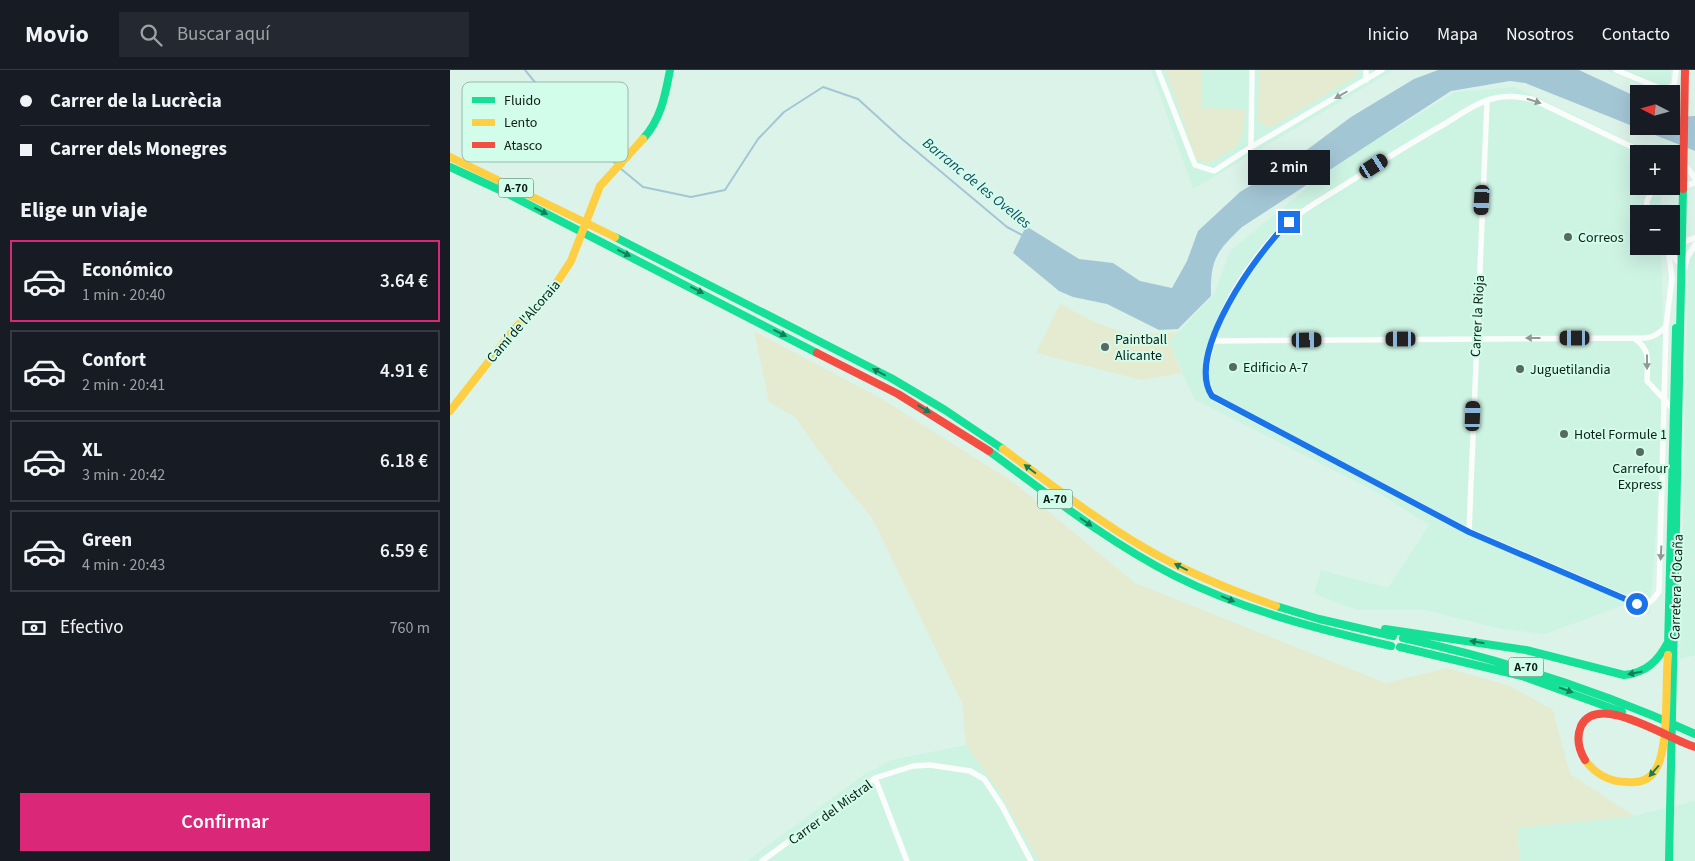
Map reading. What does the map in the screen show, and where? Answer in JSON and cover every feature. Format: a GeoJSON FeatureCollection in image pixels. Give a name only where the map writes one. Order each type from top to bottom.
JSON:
{"type":"FeatureCollection","features":[{"type":"Feature","properties":{"kind":"main road","name":"Camí de l'Alcoraia"},"geometry":{"type":"LineString","coordinates":[[628,155],[652,129],[662,109],[670,70]]}},
{"type":"Feature","properties":{"kind":"main road","name":"Carretera d'Ocaña"},"geometry":{"type":"LineString","coordinates":[[1680,70],[1682,160],[1680,205]]}},
{"type":"Feature","properties":{"kind":"main road","name":"Carretera d'Ocaña"},"geometry":{"type":"LineString","coordinates":[[1682,112],[1685,70]]}},
{"type":"Feature","properties":{"kind":"main road","name":"A-70"},"geometry":{"type":"LineString","coordinates":[[450,157],[739,300],[874,370],[946,410],[1120,533],[1191,573],[1243,595],[1310,617],[1460,650],[1533,669],[1594,690],[1695,734]]}},
{"type":"Feature","properties":{"kind":"main road","name":"Camí de l'Alcoraia"},"geometry":{"type":"LineString","coordinates":[[450,411],[515,328],[540,303],[560,278],[580,242],[595,197],[608,177],[622,162]]}},
{"type":"Feature","properties":{"kind":"main road","name":"A-70"},"geometry":{"type":"LineString","coordinates":[[450,167],[871,378],[948,424],[1099,531],[1174,576],[1274,616],[1317,629],[1391,646]]}},
{"type":"Feature","properties":{"kind":"main road","name":"Carretera d'Ocaña"},"geometry":{"type":"LineString","coordinates":[[1664,861],[1674,410],[1674,275],[1677,255]]}},
{"type":"Feature","properties":{"kind":"main road","name":"Carretera d'Ocaña"},"geometry":{"type":"LineString","coordinates":[[1669,861],[1682,314],[1678,255]]}},
{"type":"Feature","properties":{"kind":"main road"},"geometry":{"type":"LineString","coordinates":[[1243,595],[1357,623],[1526,650],[1624,675],[1640,673],[1649,669],[1656,663],[1668,642]]}},
{"type":"Feature","properties":{"kind":"main road","name":"A-70"},"geometry":{"type":"LineString","coordinates":[[1400,648],[1522,676],[1586,697],[1695,747]]}},
{"type":"Feature","properties":{"kind":"main road"},"geometry":{"type":"LineString","coordinates":[[1650,726],[1612,714],[1598,713],[1586,720],[1581,727],[1578,742],[1579,751],[1592,769],[1612,780],[1639,782],[1653,774],[1664,752],[1668,655]]}},
{"type":"Feature","properties":{"kind":"street"},"geometry":{"type":"LineString","coordinates":[[1158,70],[1195,165],[1214,171],[1251,147],[1382,70]]}},
{"type":"Feature","properties":{"kind":"street"},"geometry":{"type":"LineString","coordinates":[[1251,147],[1252,70]]}},
{"type":"Feature","properties":{"kind":"street"},"geometry":{"type":"LineString","coordinates":[[1366,70],[1366,80]]}},
{"type":"Feature","properties":{"kind":"street"},"geometry":{"type":"LineString","coordinates":[[1616,70],[1664,90],[1670,89],[1674,85],[1676,70]]}},
{"type":"Feature","properties":{"kind":"street"},"geometry":{"type":"LineString","coordinates":[[1469,532],[1220,401],[1207,389],[1206,370],[1212,341],[1246,273],[1266,246],[1289,222],[1407,145],[1472,107],[1514,96],[1532,99],[1630,145]]}},
{"type":"Feature","properties":{"kind":"street","name":"Carrer la Rioja"},"geometry":{"type":"LineString","coordinates":[[1469,532],[1487,102]]}},
{"type":"Feature","properties":{"kind":"street"},"geometry":{"type":"LineString","coordinates":[[1682,160],[1695,178]]}},
{"type":"Feature","properties":{"kind":"street"},"geometry":{"type":"LineString","coordinates":[[1681,188],[1695,183]]}},
{"type":"Feature","properties":{"kind":"street"},"geometry":{"type":"LineString","coordinates":[[1680,241],[1695,238]]}},
{"type":"Feature","properties":{"kind":"street","name":"Carretera d'Ocaña"},"geometry":{"type":"LineString","coordinates":[[1682,314],[1684,269],[1687,257],[1695,245]]}},
{"type":"Feature","properties":{"kind":"street","name":"Carretera d'Ocaña"},"geometry":{"type":"LineString","coordinates":[[1469,532],[1637,604],[1646,604],[1652,601],[1659,591],[1666,326],[1674,275],[1669,255]]}},
{"type":"Feature","properties":{"kind":"street"},"geometry":{"type":"LineString","coordinates":[[1673,255],[1677,261]]}},
{"type":"Feature","properties":{"kind":"street"},"geometry":{"type":"LineString","coordinates":[[1212,341],[1476,338],[1648,339],[1659,335],[1666,326]]}},
{"type":"Feature","properties":{"kind":"street"},"geometry":{"type":"LineString","coordinates":[[1634,338],[1644,345],[1648,352],[1647,381],[1674,410]]}},
{"type":"Feature","properties":{"kind":"street","name":"Carretera d'Ocaña"},"geometry":{"type":"LineString","coordinates":[[1663,479],[1673,440]]}},
{"type":"Feature","properties":{"kind":"street"},"geometry":{"type":"LineString","coordinates":[[1663,496],[1672,506]]}},
{"type":"Feature","properties":{"kind":"street","name":"Carretera d'Ocaña"},"geometry":{"type":"LineString","coordinates":[[1662,522],[1672,506]]}},
{"type":"Feature","properties":{"kind":"street","name":"Carrer del Mistral"},"geometry":{"type":"LineString","coordinates":[[762,861],[875,778],[913,766],[930,764],[970,772],[984,779],[1002,806],[1031,861]]}},
{"type":"Feature","properties":{"kind":"street"},"geometry":{"type":"LineString","coordinates":[[875,778],[907,861]]}},
{"type":"Feature","properties":{"kind":"shaded area"},"geometry":{"type":"Polygon","coordinates":[[[1151,70],[1394,70],[1193,189],[1151,70]]]}},
{"type":"Feature","properties":{"kind":"shaded area"},"geometry":{"type":"Polygon","coordinates":[[[1166,70],[1201,70],[1201,108],[1245,109],[1243,131],[1241,138],[1234,148],[1209,163],[1196,159],[1166,70]]]}},
{"type":"Feature","properties":{"kind":"shaded area"},"geometry":{"type":"Polygon","coordinates":[[[1259,70],[1359,70],[1355,77],[1270,128],[1258,121],[1259,70]]]}},
{"type":"Feature","properties":{"kind":"shaded area"},"geometry":{"type":"Polygon","coordinates":[[[1606,70],[1671,70],[1671,85],[1642,85],[1606,70]]]}},
{"type":"Feature","properties":{"kind":"shaded area"},"geometry":{"type":"Polygon","coordinates":[[[1515,87],[1637,145],[1630,145],[1630,195],[1661,195],[1661,205],[1630,205],[1630,255],[1661,255],[1665,399],[1650,615],[1624,605],[1545,634],[1502,629],[1425,610],[1358,610],[1314,594],[1321,570],[1388,588],[1429,525],[1382,495],[1194,399],[1169,342],[1215,293],[1230,251],[1331,168],[1455,92],[1515,87]]]}},
{"type":"Feature","properties":{"kind":"shaded area"},"geometry":{"type":"Polygon","coordinates":[[[1695,251],[1695,655],[1680,659],[1688,266],[1695,251]]]}},
{"type":"Feature","properties":{"kind":"shaded area","name":"Paintball Alicante"},"geometry":{"type":"Polygon","coordinates":[[[1060,304],[1097,323],[1127,334],[1178,332],[1169,342],[1182,373],[1141,380],[1036,353],[1060,304]]]}},
{"type":"Feature","properties":{"kind":"shaded area"},"geometry":{"type":"Polygon","coordinates":[[[754,331],[882,399],[1013,482],[1135,583],[1386,683],[1447,668],[1510,686],[1553,710],[1570,774],[1634,816],[1518,828],[1519,861],[1039,861],[998,790],[966,745],[962,703],[872,518],[834,472],[795,417],[769,402],[754,331]]]}},
{"type":"Feature","properties":{"kind":"shaded area"},"geometry":{"type":"Polygon","coordinates":[[[966,745],[998,790],[1039,861],[747,861],[865,774],[892,760],[966,745]]]}},
{"type":"Feature","properties":{"kind":"shaded area"},"geometry":{"type":"Polygon","coordinates":[[[1695,801],[1695,861],[1519,861],[1518,828],[1633,816],[1695,801]]]}},
{"type":"Feature","properties":{"kind":"water"},"geometry":{"type":"Polygon","coordinates":[[[1438,70],[1579,70],[1630,94],[1630,125],[1525,83],[1510,81],[1451,91],[1242,227],[1226,243],[1217,257],[1212,273],[1211,296],[1178,329],[1159,330],[1107,304],[1073,297],[1059,291],[1013,253],[1026,226],[1079,259],[1113,263],[1140,281],[1172,288],[1187,261],[1198,231],[1240,192],[1300,155],[1351,117],[1414,79],[1438,70]]]}},
{"type":"Feature","properties":{"kind":"water"},"geometry":{"type":"Polygon","coordinates":[[[1695,116],[1695,151],[1655,135],[1680,135],[1680,117],[1695,116]]]}},
{"type":"Feature","properties":{"kind":"waterway","name":"Barranc de les Ovelles"},"geometry":{"type":"LineString","coordinates":[[525,70],[535,82]]}},
{"type":"Feature","properties":{"kind":"waterway","name":"Barranc de les Ovelles"},"geometry":{"type":"LineString","coordinates":[[620,168],[643,187],[691,197],[725,190],[758,139],[784,112],[823,87],[858,99],[902,139],[1007,227],[1022,235]]}},
{"type":"Feature","properties":{"kind":"waterway","name":"Barranc de les Ovelles"},"geometry":{"type":"LineString","coordinates":[[614,162],[617,165]]}},
{"type":"Feature","properties":{"kind":"traffic: fast"},"geometry":{"type":"LineString","coordinates":[[643,139],[658,115],[670,70]]}},
{"type":"Feature","properties":{"kind":"traffic: fast"},"geometry":{"type":"LineString","coordinates":[[450,167],[502,191],[817,353]]}},
{"type":"Feature","properties":{"kind":"traffic: fast"},"geometry":{"type":"LineString","coordinates":[[1669,861],[1683,189]]}},
{"type":"Feature","properties":{"kind":"traffic: fast"},"geometry":{"type":"LineString","coordinates":[[615,237],[891,378],[945,410],[1003,449]]}},
{"type":"Feature","properties":{"kind":"traffic: fast"},"geometry":{"type":"LineString","coordinates":[[1668,647],[1676,328]]}},
{"type":"Feature","properties":{"kind":"traffic: fast"},"geometry":{"type":"LineString","coordinates":[[989,451],[1103,533],[1150,563],[1175,576],[1254,609],[1336,633],[1391,646]]}},
{"type":"Feature","properties":{"kind":"traffic: fast"},"geometry":{"type":"LineString","coordinates":[[1276,606],[1319,619],[1393,636]]}},
{"type":"Feature","properties":{"kind":"traffic: fast"},"geometry":{"type":"LineString","coordinates":[[1385,629],[1526,650],[1624,675],[1645,669],[1660,655],[1668,642]]}},
{"type":"Feature","properties":{"kind":"traffic: fast"},"geometry":{"type":"LineString","coordinates":[[1403,638],[1478,656],[1552,678],[1660,718],[1695,734]]}},
{"type":"Feature","properties":{"kind":"traffic: fast"},"geometry":{"type":"LineString","coordinates":[[1400,647],[1522,676],[1622,712]]}},
{"type":"Feature","properties":{"kind":"traffic: slow"},"geometry":{"type":"LineString","coordinates":[[628,155],[643,139]]}},
{"type":"Feature","properties":{"kind":"traffic: slow"},"geometry":{"type":"LineString","coordinates":[[450,157],[615,237]]}},
{"type":"Feature","properties":{"kind":"traffic: slow"},"geometry":{"type":"LineString","coordinates":[[450,411],[515,328],[550,293],[571,261],[600,186],[622,162]]}},
{"type":"Feature","properties":{"kind":"traffic: slow"},"geometry":{"type":"LineString","coordinates":[[1003,449],[1089,512],[1143,547],[1175,565],[1208,580],[1276,606]]}},
{"type":"Feature","properties":{"kind":"traffic: slow"},"geometry":{"type":"LineString","coordinates":[[1585,760],[1593,769],[1615,781],[1642,781],[1649,778],[1654,772],[1663,749],[1665,733],[1668,655]]}},
{"type":"Feature","properties":{"kind":"traffic: jam"},"geometry":{"type":"LineString","coordinates":[[1683,189],[1685,70]]}},
{"type":"Feature","properties":{"kind":"traffic: jam"},"geometry":{"type":"LineString","coordinates":[[817,353],[898,394],[989,451]]}},
{"type":"Feature","properties":{"kind":"traffic: jam"},"geometry":{"type":"LineString","coordinates":[[1585,760],[1579,744],[1581,726],[1590,717],[1602,714],[1618,715],[1635,721],[1695,747]]}},
{"type":"Feature","properties":{"kind":"place","name":"Correos"},"geometry":{"type":"Point","coordinates":[1568,237]}},
{"type":"Feature","properties":{"kind":"place","name":"Paintball Alicante"},"geometry":{"type":"Point","coordinates":[1105,347]}},
{"type":"Feature","properties":{"kind":"place","name":"Edificio A-7"},"geometry":{"type":"Point","coordinates":[1233,367]}},
{"type":"Feature","properties":{"kind":"place","name":"Juguetilandia"},"geometry":{"type":"Point","coordinates":[1520,369]}},
{"type":"Feature","properties":{"kind":"place","name":"Hotel Formule 1"},"geometry":{"type":"Point","coordinates":[1564,434]}},
{"type":"Feature","properties":{"kind":"place","name":"Carrefour Express"},"geometry":{"type":"Point","coordinates":[1640,452]}},
{"type":"Feature","properties":{"kind":"route"},"geometry":{"type":"LineString","coordinates":[[1289,222],[1255,259],[1236,290],[1212,341],[1205,380],[1207,389],[1212,396],[1469,532],[1637,604]]}}]}
